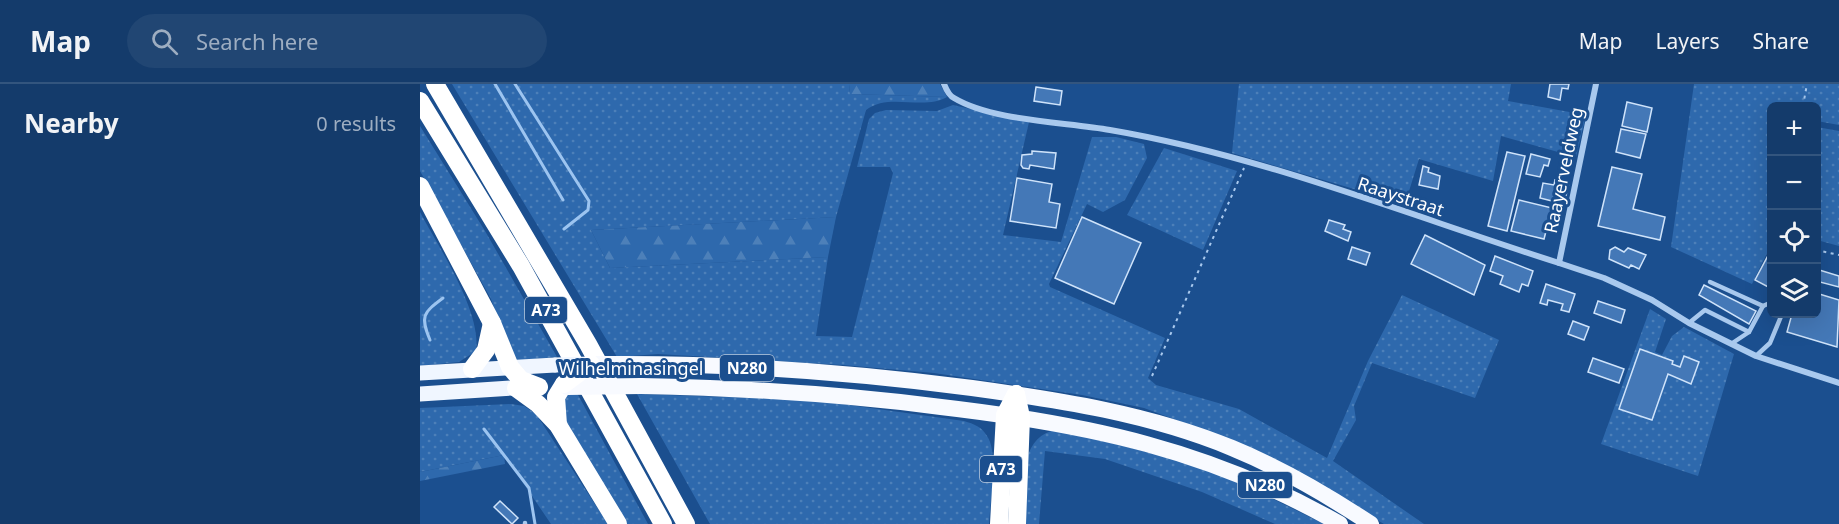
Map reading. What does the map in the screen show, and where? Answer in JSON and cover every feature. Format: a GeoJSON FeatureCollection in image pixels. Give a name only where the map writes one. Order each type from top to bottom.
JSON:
{"type":"FeatureCollection","features":[{"type":"Feature","properties":{"kind":"highway","name":"A73"},"geometry":{"type":"LineString","coordinates":[[435,84],[556,288],[686,524]]}},
{"type":"Feature","properties":{"kind":"highway","name":"A73"},"geometry":{"type":"LineString","coordinates":[[420,101],[521,266],[663,524]]}},
{"type":"Feature","properties":{"kind":"highway"},"geometry":{"type":"LineString","coordinates":[[420,186],[492,323],[510,367],[522,380],[539,387]]}},
{"type":"Feature","properties":{"kind":"highway"},"geometry":{"type":"LineString","coordinates":[[472,369],[486,350],[492,323]]}},
{"type":"Feature","properties":{"kind":"highway"},"geometry":{"type":"LineString","coordinates":[[558,425],[555,397],[564,386],[591,364]]}},
{"type":"Feature","properties":{"kind":"highway","name":"Wilhelminasingel"},"geometry":{"type":"LineString","coordinates":[[591,364],[842,374],[1016,394]]}},
{"type":"Feature","properties":{"kind":"highway","name":"Wilhelminasingel"},"geometry":{"type":"LineString","coordinates":[[539,387],[641,386],[806,392],[1013,416]]}},
{"type":"Feature","properties":{"kind":"highway"},"geometry":{"type":"LineString","coordinates":[[516,388],[538,404],[558,425],[618,524]]}},
{"type":"Feature","properties":{"kind":"highway","name":"A73"},"geometry":{"type":"LineString","coordinates":[[999,524],[1016,394]]}},
{"type":"Feature","properties":{"kind":"highway","name":"N280"},"geometry":{"type":"LineString","coordinates":[[1016,394],[1131,416],[1232,448],[1297,479],[1371,524]]}},
{"type":"Feature","properties":{"kind":"highway","name":"A73"},"geometry":{"type":"LineString","coordinates":[[1013,416],[1017,524]]}},
{"type":"Feature","properties":{"kind":"highway","name":"N280"},"geometry":{"type":"LineString","coordinates":[[1013,416],[1119,435],[1186,454],[1270,487],[1340,524]]}},
{"type":"Feature","properties":{"kind":"highway","name":"A73"},"geometry":{"type":"LineString","coordinates":[[663,480],[695,524]]}},
{"type":"Feature","properties":{"kind":"main road","name":"Wilhelminasingel"},"geometry":{"type":"LineString","coordinates":[[420,373],[591,364]]}},
{"type":"Feature","properties":{"kind":"main road","name":"Wilhelminasingel"},"geometry":{"type":"LineString","coordinates":[[420,394],[539,387]]}},
{"type":"Feature","properties":{"kind":"street","name":"Raaystraat"},"geometry":{"type":"LineString","coordinates":[[944,84],[952,98],[990,112],[1110,129],[1247,161],[1559,263],[1652,300],[1689,323],[1756,356],[1839,383]]}},
{"type":"Feature","properties":{"kind":"street","name":"Raayerveldweg"},"geometry":{"type":"LineString","coordinates":[[1559,263],[1596,84]]}},
{"type":"Feature","properties":{"kind":"lane"},"geometry":{"type":"LineString","coordinates":[[1710,282],[1763,306]]}},
{"type":"Feature","properties":{"kind":"lane"},"geometry":{"type":"LineString","coordinates":[[1730,344],[1749,332],[1763,306],[1767,304]]}},
{"type":"Feature","properties":{"kind":"lane"},"geometry":{"type":"LineString","coordinates":[[1689,323],[1706,310],[1749,332]]}},
{"type":"Feature","properties":{"kind":"lane"},"geometry":{"type":"LineString","coordinates":[[1756,356],[1770,343],[1780,318]]}},
{"type":"Feature","properties":{"kind":"path"},"geometry":{"type":"LineString","coordinates":[[1804,102],[1807,84]]}},
{"type":"Feature","properties":{"kind":"path"},"geometry":{"type":"LineString","coordinates":[[1152,376],[1247,161]]}},
{"type":"Feature","properties":{"kind":"path"},"geometry":{"type":"LineString","coordinates":[[1821,250],[1839,255]]}},
{"type":"Feature","properties":{"kind":"green space"},"geometry":{"type":"Polygon","coordinates":[[[452,84],[849,84],[850,94],[947,97],[927,102],[885,102],[866,110],[836,217],[591,230],[610,268],[828,257],[816,336],[852,337],[893,173],[890,167],[857,167],[869,119],[875,113],[886,110],[937,111],[953,105],[1029,122],[1003,235],[1061,242],[1092,137],[1116,137],[1144,144],[1147,158],[1125,200],[1103,212],[1087,204],[1049,284],[1050,287],[1165,338],[1148,378],[1156,385],[1239,409],[1327,458],[1368,361],[1402,295],[1499,340],[1475,398],[1372,363],[1354,406],[1356,420],[1333,461],[1424,524],[1384,524],[1259,451],[1144,408],[1082,395],[934,373],[843,365],[658,354],[617,357],[452,84]]]}},
{"type":"Feature","properties":{"kind":"green space"},"geometry":{"type":"Polygon","coordinates":[[[849,84],[940,84],[947,97],[850,94],[849,84]]]}},
{"type":"Feature","properties":{"kind":"green space"},"geometry":{"type":"Polygon","coordinates":[[[1239,84],[1511,84],[1508,101],[1586,115],[1576,157],[1501,136],[1493,181],[1419,159],[1405,204],[1232,153],[1239,84]]]}},
{"type":"Feature","properties":{"kind":"green space"},"geometry":{"type":"Polygon","coordinates":[[[1694,84],[1839,84],[1839,125],[1821,122],[1821,102],[1767,102],[1767,253],[1752,284],[1671,247],[1694,84]]]}},
{"type":"Feature","properties":{"kind":"green space"},"geometry":{"type":"Polygon","coordinates":[[[420,126],[485,231],[557,357],[512,361],[491,299],[420,171],[420,126]]]}},
{"type":"Feature","properties":{"kind":"green space"},"geometry":{"type":"Polygon","coordinates":[[[1821,128],[1839,131],[1839,246],[1821,241],[1821,128]]]}},
{"type":"Feature","properties":{"kind":"green space"},"geometry":{"type":"Polygon","coordinates":[[[1164,148],[1237,171],[1203,250],[1127,215],[1164,148]]]}},
{"type":"Feature","properties":{"kind":"green space"},"geometry":{"type":"Polygon","coordinates":[[[420,212],[457,280],[472,318],[476,335],[476,351],[459,362],[420,366],[420,212]]]}},
{"type":"Feature","properties":{"kind":"green space"},"geometry":{"type":"Polygon","coordinates":[[[836,217],[828,257],[610,268],[591,230],[836,217]]]}},
{"type":"Feature","properties":{"kind":"green space"},"geometry":{"type":"Polygon","coordinates":[[[1650,309],[1666,319],[1655,352],[1662,355],[1672,336],[1684,327],[1734,354],[1698,476],[1601,444],[1650,309]]]}},
{"type":"Feature","properties":{"kind":"green space"},"geometry":{"type":"Polygon","coordinates":[[[577,393],[648,524],[626,524],[562,417],[563,396],[577,393]]]}},
{"type":"Feature","properties":{"kind":"green space"},"geometry":{"type":"Polygon","coordinates":[[[637,394],[813,400],[971,423],[985,433],[993,454],[989,524],[710,524],[637,394]]]}},
{"type":"Feature","properties":{"kind":"green space"},"geometry":{"type":"Polygon","coordinates":[[[511,404],[524,406],[536,414],[608,524],[551,524],[504,455],[420,472],[420,408],[511,404]]]}},
{"type":"Feature","properties":{"kind":"green space"},"geometry":{"type":"Polygon","coordinates":[[[1051,431],[1068,432],[1210,468],[1324,524],[1275,524],[1202,492],[1105,459],[1045,451],[1039,524],[1022,524],[1024,471],[1027,458],[1032,446],[1040,437],[1051,431]]]}},
{"type":"Feature","properties":{"kind":"green space"},"geometry":{"type":"Polygon","coordinates":[[[504,455],[505,464],[420,481],[420,472],[504,455]]]}},
{"type":"Feature","properties":{"kind":"building"},"geometry":{"type":"Polygon","coordinates":[[[1550,84],[1569,84],[1568,89],[1562,88],[1560,100],[1548,97],[1550,84]]]}},
{"type":"Feature","properties":{"kind":"building"},"geometry":{"type":"Polygon","coordinates":[[[1036,87],[1062,91],[1060,105],[1034,101],[1036,87]]]}},
{"type":"Feature","properties":{"kind":"building"},"geometry":{"type":"Polygon","coordinates":[[[1627,102],[1652,108],[1647,132],[1622,126],[1627,102]]]}},
{"type":"Feature","properties":{"kind":"building"},"geometry":{"type":"Polygon","coordinates":[[[1621,129],[1646,134],[1640,158],[1616,152],[1621,129]]]}},
{"type":"Feature","properties":{"kind":"building"},"geometry":{"type":"Polygon","coordinates":[[[1032,151],[1056,153],[1054,169],[1030,165],[1029,169],[1023,168],[1022,155],[1032,154],[1032,151]]]}},
{"type":"Feature","properties":{"kind":"building"},"geometry":{"type":"Polygon","coordinates":[[[1507,152],[1525,156],[1507,231],[1488,226],[1507,152]]]}},
{"type":"Feature","properties":{"kind":"building"},"geometry":{"type":"Polygon","coordinates":[[[1531,154],[1550,159],[1548,166],[1544,165],[1540,177],[1526,174],[1531,154]]]}},
{"type":"Feature","properties":{"kind":"building"},"geometry":{"type":"Polygon","coordinates":[[[1423,166],[1429,168],[1428,172],[1440,176],[1438,189],[1419,185],[1423,166]]]}},
{"type":"Feature","properties":{"kind":"building"},"geometry":{"type":"Polygon","coordinates":[[[1612,167],[1642,174],[1633,209],[1665,217],[1660,240],[1598,226],[1612,167]]]}},
{"type":"Feature","properties":{"kind":"building"},"geometry":{"type":"Polygon","coordinates":[[[1017,178],[1052,184],[1049,202],[1060,204],[1056,228],[1010,221],[1017,178]]]}},
{"type":"Feature","properties":{"kind":"building"},"geometry":{"type":"Polygon","coordinates":[[[1555,180],[1569,183],[1564,204],[1540,198],[1543,183],[1554,185],[1555,180]]]}},
{"type":"Feature","properties":{"kind":"building"},"geometry":{"type":"Polygon","coordinates":[[[1519,200],[1552,208],[1544,239],[1511,231],[1519,200]]]}},
{"type":"Feature","properties":{"kind":"building"},"geometry":{"type":"Polygon","coordinates":[[[1082,217],[1141,243],[1114,304],[1055,278],[1082,217]]]}},
{"type":"Feature","properties":{"kind":"building"},"geometry":{"type":"Polygon","coordinates":[[[1329,220],[1345,225],[1343,229],[1351,232],[1348,241],[1325,231],[1329,220]]]}},
{"type":"Feature","properties":{"kind":"building"},"geometry":{"type":"Polygon","coordinates":[[[1425,235],[1485,265],[1474,295],[1411,264],[1425,235]]]}},
{"type":"Feature","properties":{"kind":"building"},"geometry":{"type":"Polygon","coordinates":[[[1352,247],[1370,253],[1366,265],[1348,259],[1352,247]]]}},
{"type":"Feature","properties":{"kind":"building"},"geometry":{"type":"Polygon","coordinates":[[[1615,247],[1624,252],[1628,248],[1646,255],[1639,269],[1631,265],[1629,268],[1609,259],[1610,250],[1615,247]]]}},
{"type":"Feature","properties":{"kind":"building"},"geometry":{"type":"Polygon","coordinates":[[[1495,256],[1533,271],[1528,286],[1522,284],[1519,292],[1500,284],[1503,276],[1490,271],[1495,256]]]}},
{"type":"Feature","properties":{"kind":"building"},"geometry":{"type":"Polygon","coordinates":[[[1767,257],[1767,286],[1755,280],[1767,257]]]}},
{"type":"Feature","properties":{"kind":"building"},"geometry":{"type":"Polygon","coordinates":[[[1821,271],[1839,276],[1839,287],[1821,282],[1821,271]]]}},
{"type":"Feature","properties":{"kind":"building"},"geometry":{"type":"Polygon","coordinates":[[[1546,284],[1575,294],[1569,312],[1561,310],[1563,304],[1548,300],[1547,305],[1540,303],[1546,284]]]}},
{"type":"Feature","properties":{"kind":"building"},"geometry":{"type":"Polygon","coordinates":[[[1704,285],[1756,311],[1749,324],[1699,295],[1704,285]]]}},
{"type":"Feature","properties":{"kind":"building"},"geometry":{"type":"Polygon","coordinates":[[[1821,295],[1839,300],[1837,347],[1787,332],[1791,318],[1821,318],[1821,295]]]}},
{"type":"Feature","properties":{"kind":"building"},"geometry":{"type":"Polygon","coordinates":[[[1598,301],[1625,310],[1621,323],[1594,313],[1598,301]]]}},
{"type":"Feature","properties":{"kind":"building"},"geometry":{"type":"Polygon","coordinates":[[[1573,321],[1589,327],[1584,340],[1568,334],[1573,321]]]}},
{"type":"Feature","properties":{"kind":"building"},"geometry":{"type":"Polygon","coordinates":[[[1640,349],[1673,361],[1672,364],[1680,367],[1684,356],[1699,362],[1691,384],[1668,374],[1652,420],[1619,409],[1640,349]]]}},
{"type":"Feature","properties":{"kind":"building"},"geometry":{"type":"Polygon","coordinates":[[[1593,358],[1624,369],[1619,383],[1588,372],[1593,358]]]}},
{"type":"Feature","properties":{"kind":"building"},"geometry":{"type":"Polygon","coordinates":[[[500,501],[518,518],[512,524],[494,507],[500,501]]]}},
{"type":"Feature","properties":{"kind":"waterway"},"geometry":{"type":"LineString","coordinates":[[495,84],[563,200]]}},
{"type":"Feature","properties":{"kind":"waterway"},"geometry":{"type":"LineString","coordinates":[[515,84],[589,201],[588,210],[564,229]]}},
{"type":"Feature","properties":{"kind":"waterway"},"geometry":{"type":"LineString","coordinates":[[430,340],[425,325],[425,316],[443,298]]}},
{"type":"Feature","properties":{"kind":"waterway"},"geometry":{"type":"LineString","coordinates":[[484,429],[529,488],[535,524]]}}]}
